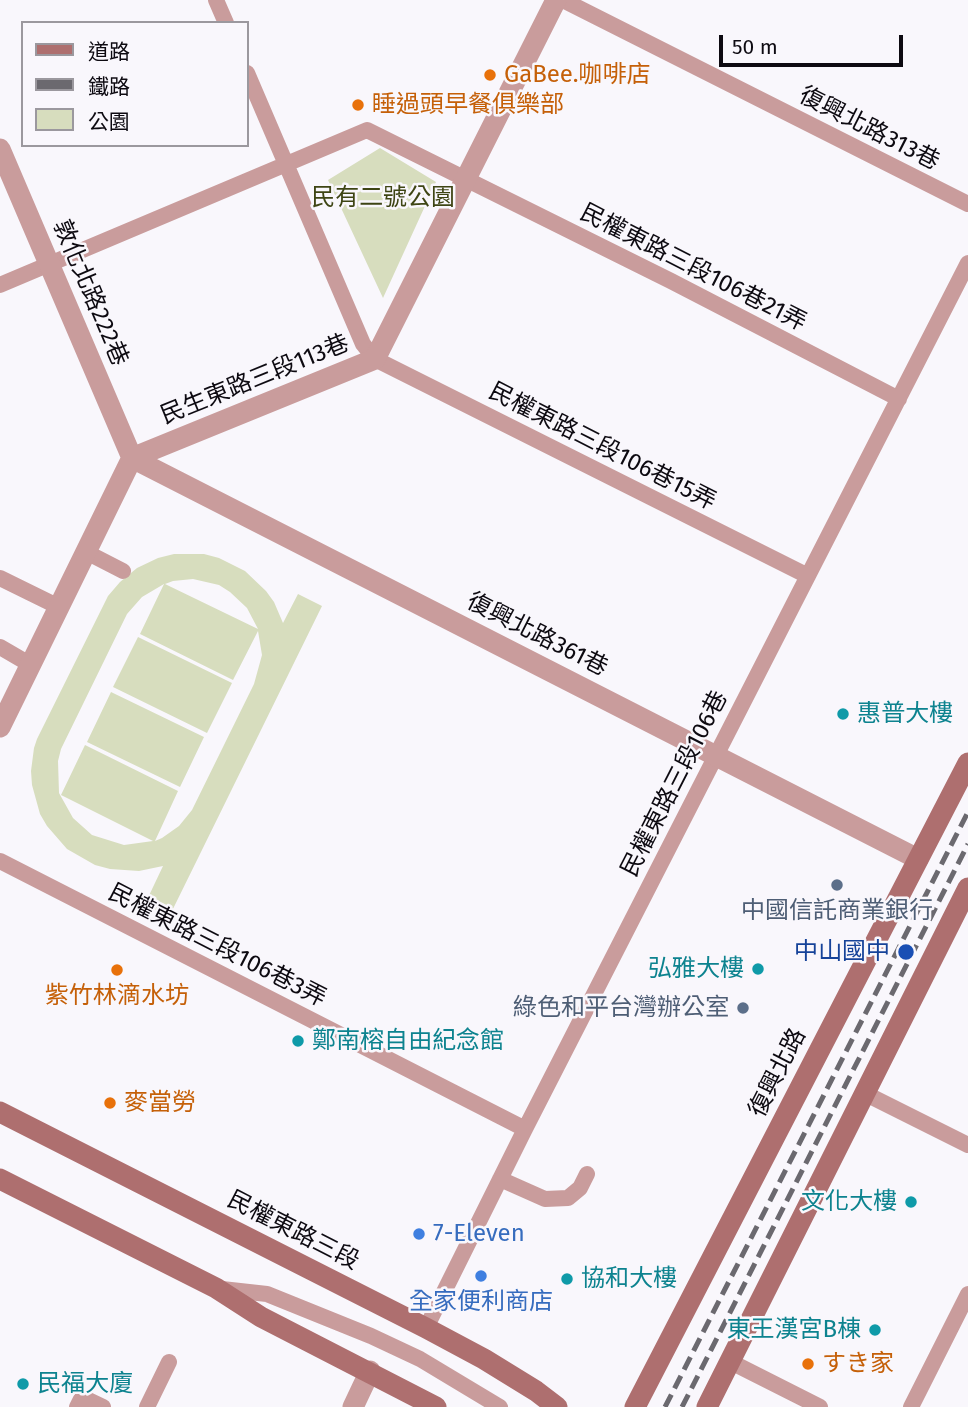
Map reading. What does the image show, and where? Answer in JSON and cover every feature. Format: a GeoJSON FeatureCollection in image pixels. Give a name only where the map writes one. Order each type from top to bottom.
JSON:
{"type":"FeatureCollection","features":[{"type":"Feature","properties":{"kind":"main road","name":"復興北路"},"geometry":{"type":"LineString","coordinates":[[635,1407],[968,764]]}},
{"type":"Feature","properties":{"kind":"main road"},"geometry":{"type":"LineString","coordinates":[[707,1407],[968,888]]}},
{"type":"Feature","properties":{"kind":"main road","name":"民權東路三段"},"geometry":{"type":"LineString","coordinates":[[0,1112],[426,1328],[484,1359],[557,1407]]}},
{"type":"Feature","properties":{"kind":"main road"},"geometry":{"type":"LineString","coordinates":[[0,1179],[216,1289],[261,1317],[436,1407]]}},
{"type":"Feature","properties":{"kind":"street","name":"民生東路三段113巷"},"geometry":{"type":"LineString","coordinates":[[132,458],[375,359],[556,0]]}},
{"type":"Feature","properties":{"kind":"street","name":"敦化北路222巷"},"geometry":{"type":"LineString","coordinates":[[0,149],[132,458]]}},
{"type":"Feature","properties":{"kind":"street"},"geometry":{"type":"LineString","coordinates":[[0,727],[132,458]]}},
{"type":"Feature","properties":{"kind":"street","name":"復興北路361巷"},"geometry":{"type":"LineString","coordinates":[[132,458],[918,859]]}},
{"type":"Feature","properties":{"kind":"street"},"geometry":{"type":"LineString","coordinates":[[353,1407],[370,1371]]}},
{"type":"Feature","properties":{"kind":"lane"},"geometry":{"type":"LineString","coordinates":[[216,0],[225,21]]}},
{"type":"Feature","properties":{"kind":"lane","name":"復興北路313巷"},"geometry":{"type":"LineString","coordinates":[[563,0],[968,204]]}},
{"type":"Feature","properties":{"kind":"lane"},"geometry":{"type":"LineString","coordinates":[[248,75],[363,344],[375,359]]}},
{"type":"Feature","properties":{"kind":"lane","name":"民權東路三段106巷21弄"},"geometry":{"type":"LineString","coordinates":[[286,165],[367,130],[899,398]]}},
{"type":"Feature","properties":{"kind":"lane"},"geometry":{"type":"LineString","coordinates":[[0,285],[286,165]]}},
{"type":"Feature","properties":{"kind":"lane","name":"民權東路三段106巷"},"geometry":{"type":"LineString","coordinates":[[426,1328],[968,263]]}},
{"type":"Feature","properties":{"kind":"lane","name":"民權東路三段106巷15弄"},"geometry":{"type":"LineString","coordinates":[[375,359],[808,576]]}},
{"type":"Feature","properties":{"kind":"lane"},"geometry":{"type":"LineString","coordinates":[[86,552],[123,571]]}},
{"type":"Feature","properties":{"kind":"lane"},"geometry":{"type":"LineString","coordinates":[[0,578],[59,607]]}},
{"type":"Feature","properties":{"kind":"lane"},"geometry":{"type":"LineString","coordinates":[[0,647],[31,665]]}},
{"type":"Feature","properties":{"kind":"lane","name":"民權東路三段106巷3弄"},"geometry":{"type":"LineString","coordinates":[[0,861],[525,1129]]}},
{"type":"Feature","properties":{"kind":"lane"},"geometry":{"type":"LineString","coordinates":[[864,1093],[968,1145]]}},
{"type":"Feature","properties":{"kind":"lane"},"geometry":{"type":"LineString","coordinates":[[500,1179],[545,1199],[568,1199],[580,1188],[587,1174]]}},
{"type":"Feature","properties":{"kind":"lane"},"geometry":{"type":"LineString","coordinates":[[216,1289],[267,1294],[371,1336],[420,1359],[500,1407]]}},
{"type":"Feature","properties":{"kind":"lane"},"geometry":{"type":"LineString","coordinates":[[911,1407],[966,1305]]}},
{"type":"Feature","properties":{"kind":"lane"},"geometry":{"type":"LineString","coordinates":[[729,1361],[820,1407]]}},
{"type":"Feature","properties":{"kind":"lane"},"geometry":{"type":"LineString","coordinates":[[147,1407],[169,1362]]}},
{"type":"Feature","properties":{"kind":"lane"},"geometry":{"type":"LineString","coordinates":[[77,1407],[82,1397],[103,1407]]}},
{"type":"Feature","properties":{"kind":"green space","name":"民有二號公園"},"geometry":{"type":"Polygon","coordinates":[[[380,148],[436,182],[383,298],[328,180],[380,148]]]}},
{"type":"Feature","properties":{"kind":"green space"},"geometry":{"type":"Polygon","coordinates":[[[174,554],[204,554],[245,571],[266,591],[283,623],[298,594],[322,606],[169,917],[145,904],[163,866],[139,871],[110,869],[95,865],[67,849],[40,814],[31,771],[37,739],[108,596],[137,568],[174,554]],[[193,579],[165,584],[258,629],[247,608],[230,592],[219,585],[193,579]],[[164,584],[142,597],[127,614],[61,749],[58,761],[59,793],[73,818],[92,835],[124,845],[153,841],[61,795],[85,745],[178,791],[155,841],[162,838],[179,826],[192,810],[254,684],[262,655],[258,631],[233,680],[140,634],[164,584]]]}},
{"type":"Feature","properties":{"kind":"green space"},"geometry":{"type":"Polygon","coordinates":[[[138,637],[232,683],[207,733],[113,687],[138,637]]]}},
{"type":"Feature","properties":{"kind":"green space"},"geometry":{"type":"Polygon","coordinates":[[[111,692],[204,737],[180,787],[87,742],[111,692]]]}},
{"type":"Feature","properties":{"kind":"railway"},"geometry":{"type":"LineString","coordinates":[[665,1407],[968,812]]}},
{"type":"Feature","properties":{"kind":"railway"},"geometry":{"type":"LineString","coordinates":[[682,1407],[968,844]]}},
{"type":"Feature","properties":{"kind":"place","name":"GaBee.咖啡店"},"geometry":{"type":"Point","coordinates":[490,75]}},
{"type":"Feature","properties":{"kind":"place","name":"睡過頭早餐俱樂部"},"geometry":{"type":"Point","coordinates":[358,105]}},
{"type":"Feature","properties":{"kind":"place","name":"惠普大樓"},"geometry":{"type":"Point","coordinates":[843,714]}},
{"type":"Feature","properties":{"kind":"place","name":"中國信託商業銀行"},"geometry":{"type":"Point","coordinates":[837,885]}},
{"type":"Feature","properties":{"kind":"place","name":"中山國中"},"geometry":{"type":"Point","coordinates":[906,952]}},
{"type":"Feature","properties":{"kind":"place","name":"弘雅大樓"},"geometry":{"type":"Point","coordinates":[758,969]}},
{"type":"Feature","properties":{"kind":"place","name":"紫竹林滴水坊"},"geometry":{"type":"Point","coordinates":[117,970]}},
{"type":"Feature","properties":{"kind":"place","name":"綠色和平台灣辦公室"},"geometry":{"type":"Point","coordinates":[743,1008]}},
{"type":"Feature","properties":{"kind":"place","name":"鄭南榕自由紀念館"},"geometry":{"type":"Point","coordinates":[298,1041]}},
{"type":"Feature","properties":{"kind":"place","name":"麥當勞"},"geometry":{"type":"Point","coordinates":[110,1103]}},
{"type":"Feature","properties":{"kind":"place","name":"文化大樓"},"geometry":{"type":"Point","coordinates":[911,1202]}},
{"type":"Feature","properties":{"kind":"place","name":"7-Eleven"},"geometry":{"type":"Point","coordinates":[419,1234]}},
{"type":"Feature","properties":{"kind":"place","name":"全家便利商店"},"geometry":{"type":"Point","coordinates":[481,1276]}},
{"type":"Feature","properties":{"kind":"place","name":"協和大樓"},"geometry":{"type":"Point","coordinates":[567,1279]}},
{"type":"Feature","properties":{"kind":"place","name":"東王漢宮B棟"},"geometry":{"type":"Point","coordinates":[875,1330]}},
{"type":"Feature","properties":{"kind":"place","name":"すき家"},"geometry":{"type":"Point","coordinates":[808,1364]}},
{"type":"Feature","properties":{"kind":"place","name":"民福大廈"},"geometry":{"type":"Point","coordinates":[23,1384]}}]}
